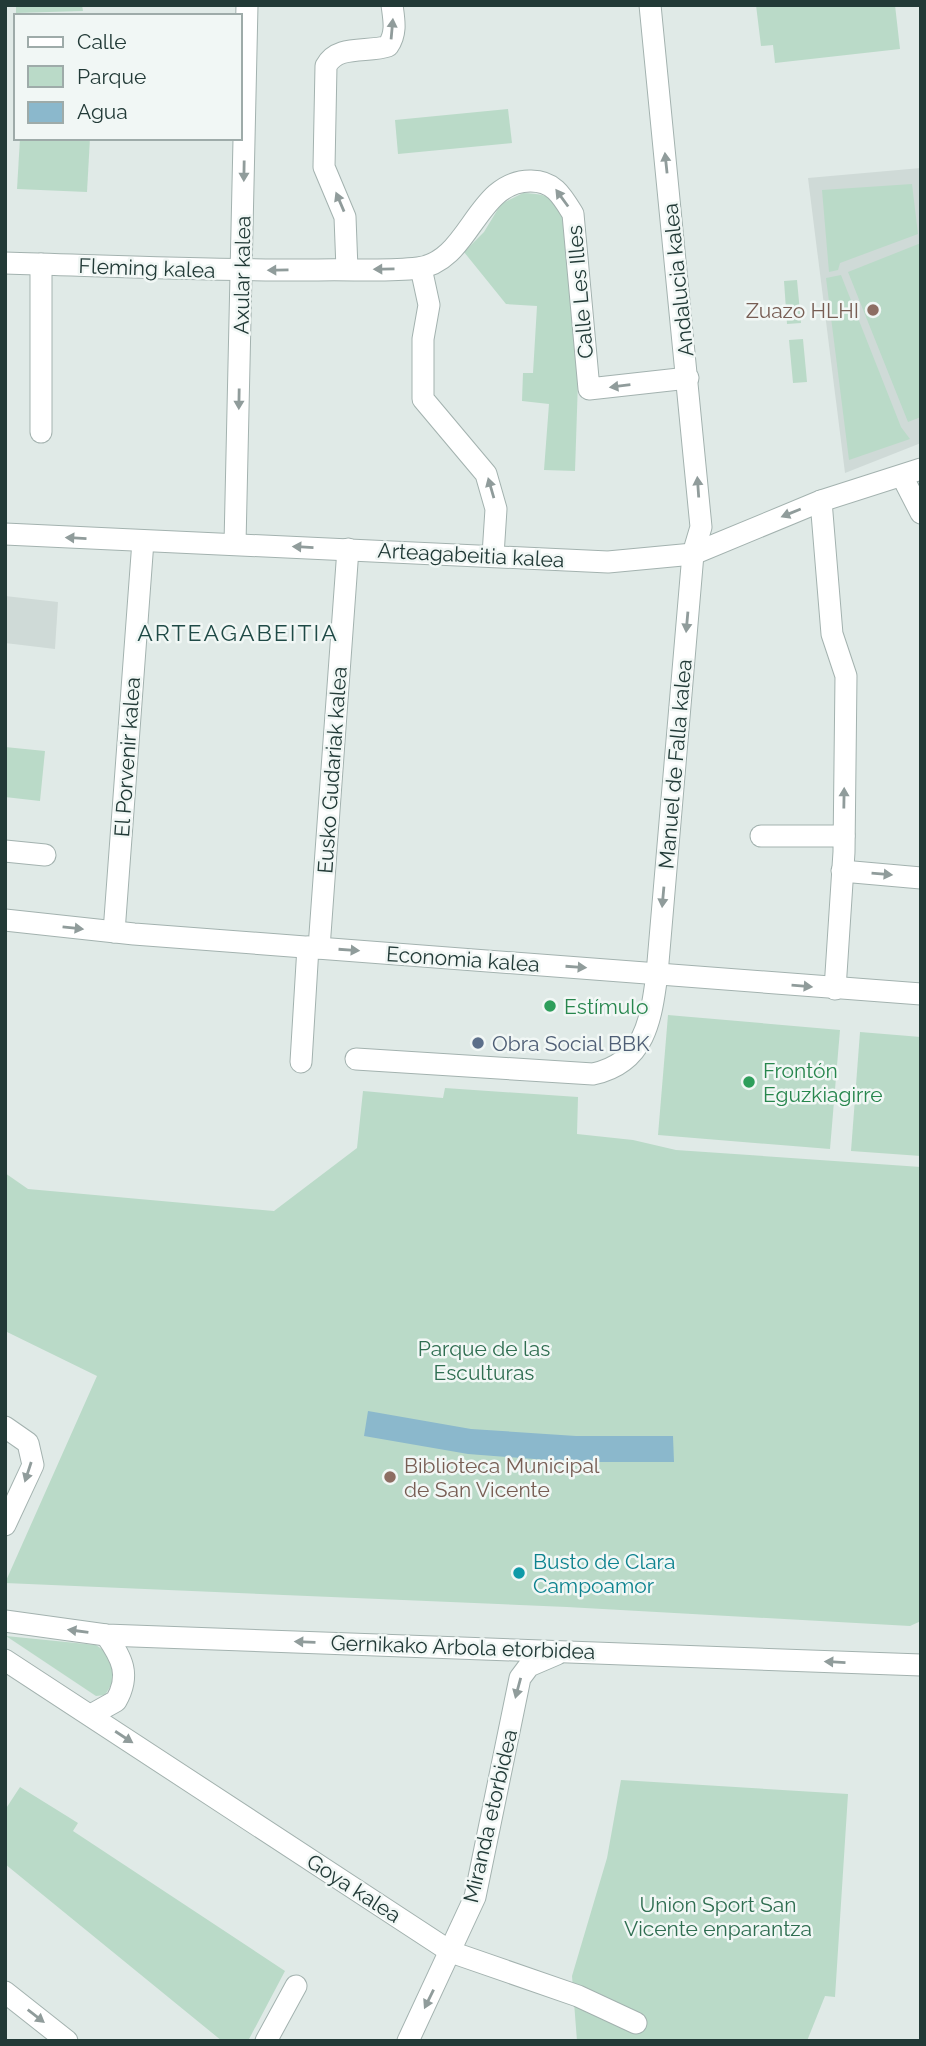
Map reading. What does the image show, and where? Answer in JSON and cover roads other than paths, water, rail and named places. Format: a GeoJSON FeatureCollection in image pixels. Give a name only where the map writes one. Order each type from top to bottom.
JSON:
{"type":"FeatureCollection","features":[{"type":"Feature","properties":{"kind":"street","name":"Axular kalea"},"geometry":{"type":"LineString","coordinates":[[235,544],[247,5]]}},
{"type":"Feature","properties":{"kind":"street"},"geometry":{"type":"LineString","coordinates":[[347,269],[345,217],[324,167],[326,66],[330,58],[341,52],[388,46],[393,38],[392,5]]}},
{"type":"Feature","properties":{"kind":"street","name":"Andalucia kalea"},"geometry":{"type":"LineString","coordinates":[[650,5],[701,527],[693,554]]}},
{"type":"Feature","properties":{"kind":"street","name":"Calle Les Illes"},"geometry":{"type":"LineString","coordinates":[[421,268],[451,252],[486,204],[503,189],[519,181],[541,181],[559,190],[573,214],[589,389],[688,377]]}},
{"type":"Feature","properties":{"kind":"street","name":"Fleming kalea"},"geometry":{"type":"LineString","coordinates":[[5,263],[242,271],[421,268]]}},
{"type":"Feature","properties":{"kind":"street"},"geometry":{"type":"LineString","coordinates":[[41,264],[41,432]]}},
{"type":"Feature","properties":{"kind":"street"},"geometry":{"type":"LineString","coordinates":[[421,268],[429,305],[423,339],[423,399],[486,474],[496,509],[493,555]]}},
{"type":"Feature","properties":{"kind":"street"},"geometry":{"type":"LineString","coordinates":[[911,473],[921,513]]}},
{"type":"Feature","properties":{"kind":"street","name":"Arteagabeitia kalea"},"geometry":{"type":"LineString","coordinates":[[5,534],[608,562],[693,554],[821,501],[911,473]]}},
{"type":"Feature","properties":{"kind":"street"},"geometry":{"type":"LineString","coordinates":[[821,501],[832,634],[846,676],[844,835],[835,989]]}},
{"type":"Feature","properties":{"kind":"street","name":"El Porvenir kalea"},"geometry":{"type":"LineString","coordinates":[[114,932],[143,541]]}},
{"type":"Feature","properties":{"kind":"street","name":"Eusko Gudariak kalea"},"geometry":{"type":"LineString","coordinates":[[301,1062],[348,549]]}},
{"type":"Feature","properties":{"kind":"street","name":"Manuel de Falla kalea"},"geometry":{"type":"LineString","coordinates":[[356,1059],[580,1074],[605,1071],[620,1065],[642,1041],[649,1023],[657,974],[693,554]]}},
{"type":"Feature","properties":{"kind":"street"},"geometry":{"type":"LineString","coordinates":[[761,836],[844,835]]}},
{"type":"Feature","properties":{"kind":"street"},"geometry":{"type":"LineString","coordinates":[[5,851],[45,855]]}},
{"type":"Feature","properties":{"kind":"street"},"geometry":{"type":"LineString","coordinates":[[842,871],[921,878]]}},
{"type":"Feature","properties":{"kind":"street","name":"Economia kalea"},"geometry":{"type":"LineString","coordinates":[[5,920],[114,932],[921,994]]}},
{"type":"Feature","properties":{"kind":"street"},"geometry":{"type":"LineString","coordinates":[[5,1427],[28,1443],[33,1465],[5,1525]]}},
{"type":"Feature","properties":{"kind":"street","name":"Gernikako Arbola etorbidea"},"geometry":{"type":"LineString","coordinates":[[5,1620],[106,1635],[915,1662]]}},
{"type":"Feature","properties":{"kind":"street"},"geometry":{"type":"LineString","coordinates":[[91,1715],[116,1701],[126,1674],[106,1635]]}},
{"type":"Feature","properties":{"kind":"street","name":"Miranda etorbidea"},"geometry":{"type":"LineString","coordinates":[[408,2041],[452,1952],[475,1896],[520,1678],[529,1666],[546,1657],[569,1651]]}},
{"type":"Feature","properties":{"kind":"street","name":"Goya kalea"},"geometry":{"type":"LineString","coordinates":[[5,1660],[452,1952],[578,1996],[636,2022]]}},
{"type":"Feature","properties":{"kind":"street"},"geometry":{"type":"LineString","coordinates":[[915,1662],[921,1680]]}},
{"type":"Feature","properties":{"kind":"street"},"geometry":{"type":"LineString","coordinates":[[266,2041],[296,1986]]}},
{"type":"Feature","properties":{"kind":"street"},"geometry":{"type":"LineString","coordinates":[[5,1992],[67,2041]]}},
{"type":"Feature","properties":{"kind":"water"},"geometry":{"type":"Polygon","coordinates":[[[368,1411],[471,1429],[576,1436],[673,1436],[674,1462],[574,1462],[468,1454],[364,1436],[368,1411]]]}},
{"type":"Feature","properties":{"kind":"place","name":"Zuazo HLHI"},"geometry":{"type":"Point","coordinates":[873,310]}},
{"type":"Feature","properties":{"kind":"place","name":"Estímulo"},"geometry":{"type":"Point","coordinates":[550,1006]}},
{"type":"Feature","properties":{"kind":"place","name":"Obra Social BBK"},"geometry":{"type":"Point","coordinates":[478,1043]}},
{"type":"Feature","properties":{"kind":"place","name":"Frontón Eguzkiagirre"},"geometry":{"type":"Point","coordinates":[749,1082]}},
{"type":"Feature","properties":{"kind":"place","name":"Biblioteca Municipal de San Vicente"},"geometry":{"type":"Point","coordinates":[390,1477]}},
{"type":"Feature","properties":{"kind":"place","name":"Busto de Clara Campoamor"},"geometry":{"type":"Point","coordinates":[519,1573]}},
{"type":"Feature","properties":{"kind":"district","name":"ARTEAGABEITIA"},"geometry":{"type":"Point","coordinates":[238,632]}},
{"type":"Feature","properties":{"kind":"park label","name":"Parque de las Esculturas"},"geometry":{"type":"Point","coordinates":[484,1360]}},
{"type":"Feature","properties":{"kind":"park label","name":"Union Sport San Vicente enparantza"},"geometry":{"type":"Point","coordinates":[718,1916]}}]}
